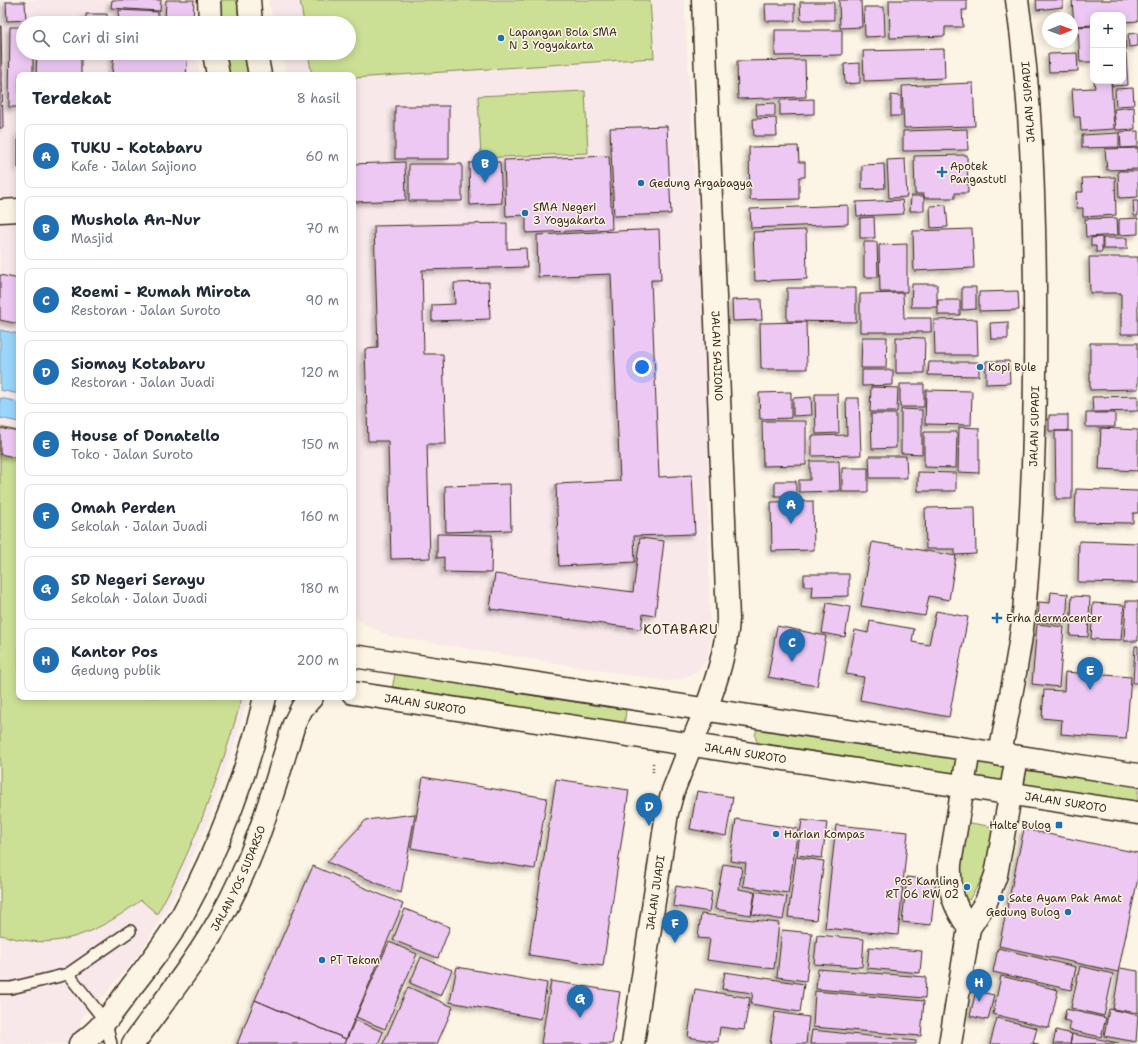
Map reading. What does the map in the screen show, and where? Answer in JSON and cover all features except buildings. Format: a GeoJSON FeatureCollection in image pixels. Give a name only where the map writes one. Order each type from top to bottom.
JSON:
{"type":"FeatureCollection","features":[{"type":"Feature","properties":{"kind":"main road"},"geometry":{"type":"LineString","coordinates":[[209,0],[210,16]]}},
{"type":"Feature","properties":{"kind":"main road"},"geometry":{"type":"LineString","coordinates":[[249,0],[250,16]]}},
{"type":"Feature","properties":{"kind":"main road","name":"JALAN SAJIONO"},"geometry":{"type":"LineString","coordinates":[[691,745],[706,709],[722,661],[727,640],[728,619],[703,0]]}},
{"type":"Feature","properties":{"kind":"main road","name":"JALAN SUPADI"},"geometry":{"type":"LineString","coordinates":[[969,928],[986,902],[996,875],[1010,793],[1008,756],[1024,614],[1033,484],[1036,396],[1035,257],[1031,140],[1027,87],[1017,0]]}},
{"type":"Feature","properties":{"kind":"main road"},"geometry":{"type":"LineString","coordinates":[[215,60],[217,72]]}},
{"type":"Feature","properties":{"kind":"main road"},"geometry":{"type":"LineString","coordinates":[[257,60],[259,72]]}},
{"type":"Feature","properties":{"kind":"main road"},"geometry":{"type":"LineString","coordinates":[[0,211],[16,210]]}},
{"type":"Feature","properties":{"kind":"main road"},"geometry":{"type":"LineString","coordinates":[[356,656],[1138,775]]}},
{"type":"Feature","properties":{"kind":"main road","name":"JALAN SUROTO"},"geometry":{"type":"LineString","coordinates":[[356,693],[1138,813]]}},
{"type":"Feature","properties":{"kind":"main road"},"geometry":{"type":"LineString","coordinates":[[80,1044],[106,1022],[156,955],[182,916],[201,879],[233,802],[264,700]]}},
{"type":"Feature","properties":{"kind":"main road"},"geometry":{"type":"LineString","coordinates":[[258,723],[274,700]]}},
{"type":"Feature","properties":{"kind":"main road","name":"JALAN YOS SUDARSO"},"geometry":{"type":"LineString","coordinates":[[133,1044],[189,967],[222,916],[235,890],[260,830],[294,724],[302,708],[309,700]]}},
{"type":"Feature","properties":{"kind":"main road","name":"JALAN JUADI"},"geometry":{"type":"LineString","coordinates":[[633,1044],[667,813],[673,791],[691,745]]}},
{"type":"Feature","properties":{"kind":"main road"},"geometry":{"type":"LineString","coordinates":[[950,1044],[969,928],[954,904],[949,878],[969,750]]}},
{"type":"Feature","properties":{"kind":"lane"},"geometry":{"type":"LineString","coordinates":[[0,988],[11,988],[68,974],[130,931]]}},
{"type":"Feature","properties":{"kind":"lane"},"geometry":{"type":"LineString","coordinates":[[68,974],[106,1022],[111,1044]]}},
{"type":"Feature","properties":{"kind":"path"},"geometry":{"type":"LineString","coordinates":[[652,761],[654,766],[652,778]]}},
{"type":"Feature","properties":{"kind":"shaded area"},"geometry":{"type":"Polygon","coordinates":[[[0,0],[191,0],[193,16],[16,16],[16,60],[198,60],[199,72],[16,72],[16,700],[247,700],[234,745],[209,819],[177,891],[141,952],[99,1001],[83,1015],[76,1044],[0,1044],[0,0]]]}},
{"type":"Feature","properties":{"kind":"shaded area","name":"SMA Negeri 3 Yogyakarta"},"geometry":{"type":"Polygon","coordinates":[[[268,0],[684,0],[706,351],[710,641],[707,659],[697,671],[682,679],[666,681],[390,636],[371,628],[356,618],[356,72],[286,72],[283,60],[356,60],[356,16],[272,16],[268,0]]]}},
{"type":"Feature","properties":{"kind":"green space"},"geometry":{"type":"Polygon","coordinates":[[[219,0],[237,0],[238,16],[220,16],[219,0]]]}},
{"type":"Feature","properties":{"kind":"green space","name":"Lapangan Bola SMA N 3 Yogyakarta"},"geometry":{"type":"Polygon","coordinates":[[[300,0],[650,0],[654,58],[356,78],[356,72],[311,72],[309,60],[356,60],[356,16],[303,16],[300,0]]]}},
{"type":"Feature","properties":{"kind":"green space"},"geometry":{"type":"Polygon","coordinates":[[[226,60],[245,60],[247,72],[228,72],[226,60]]]}},
{"type":"Feature","properties":{"kind":"green space"},"geometry":{"type":"Polygon","coordinates":[[[585,91],[588,153],[481,158],[478,96],[585,91]]]}},
{"type":"Feature","properties":{"kind":"green space"},"geometry":{"type":"Polygon","coordinates":[[[0,427],[16,430],[16,700],[241,700],[206,808],[171,888],[157,914],[141,900],[103,925],[75,937],[45,942],[26,941],[0,935],[0,427]]]}},
{"type":"Feature","properties":{"kind":"green space"},"geometry":{"type":"Polygon","coordinates":[[[395,674],[626,710],[624,726],[392,689],[395,674]]]}},
{"type":"Feature","properties":{"kind":"green space"},"geometry":{"type":"Polygon","coordinates":[[[762,726],[1138,785],[1138,803],[759,744],[755,734],[762,726]]]}},
{"type":"Feature","properties":{"kind":"green space"},"geometry":{"type":"Polygon","coordinates":[[[964,822],[995,827],[984,875],[969,900],[964,899],[957,871],[964,822]]]}},
{"type":"Feature","properties":{"kind":"water"},"geometry":{"type":"Polygon","coordinates":[[[0,330],[16,333],[16,393],[0,390],[0,330]]]}},
{"type":"Feature","properties":{"kind":"water"},"geometry":{"type":"Polygon","coordinates":[[[0,398],[16,401],[16,421],[0,418],[0,398]]]}},
{"type":"Feature","properties":{"kind":"place","name":"Lapangan Bola SMA N 3 Yogyakarta"},"geometry":{"type":"Point","coordinates":[501,38]}},
{"type":"Feature","properties":{"kind":"place","name":"Apotek Pangastuti"},"geometry":{"type":"Point","coordinates":[942,172]}},
{"type":"Feature","properties":{"kind":"place","name":"Mushola An-Nur"},"geometry":{"type":"Point","coordinates":[485,183]}},
{"type":"Feature","properties":{"kind":"place","name":"Gedung Argabagya"},"geometry":{"type":"Point","coordinates":[641,183]}},
{"type":"Feature","properties":{"kind":"place","name":"SMA Negeri 3 Yogyakarta"},"geometry":{"type":"Point","coordinates":[525,213]}},
{"type":"Feature","properties":{"kind":"place","name":"Kopi Bule"},"geometry":{"type":"Point","coordinates":[980,367]}},
{"type":"Feature","properties":{"kind":"place","name":"TUKU - Kotabaru"},"geometry":{"type":"Point","coordinates":[791,524]}},
{"type":"Feature","properties":{"kind":"place","name":"Erha dermacenter"},"geometry":{"type":"Point","coordinates":[997,618]}},
{"type":"Feature","properties":{"kind":"place","name":"Roemi - Rumah Mirota"},"geometry":{"type":"Point","coordinates":[792,662]}},
{"type":"Feature","properties":{"kind":"place","name":"House of Donatello"},"geometry":{"type":"Point","coordinates":[1090,690]}},
{"type":"Feature","properties":{"kind":"place","name":"Halte Bulog"},"geometry":{"type":"Point","coordinates":[1059,825]}},
{"type":"Feature","properties":{"kind":"place","name":"Siomay Kotabaru"},"geometry":{"type":"Point","coordinates":[649,826]}},
{"type":"Feature","properties":{"kind":"place","name":"Harian Kompas"},"geometry":{"type":"Point","coordinates":[776,834]}},
{"type":"Feature","properties":{"kind":"place","name":"Pos Kamling RT 06 RW 02"},"geometry":{"type":"Point","coordinates":[967,887]}},
{"type":"Feature","properties":{"kind":"place","name":"Sate Ayam Pak Amat"},"geometry":{"type":"Point","coordinates":[1001,898]}},
{"type":"Feature","properties":{"kind":"place","name":"Gedung Bulog"},"geometry":{"type":"Point","coordinates":[1068,912]}},
{"type":"Feature","properties":{"kind":"place","name":"Omah Perden"},"geometry":{"type":"Point","coordinates":[675,943]}},
{"type":"Feature","properties":{"kind":"place","name":"PT Tekom"},"geometry":{"type":"Point","coordinates":[322,960]}},
{"type":"Feature","properties":{"kind":"place","name":"Kantor Pos"},"geometry":{"type":"Point","coordinates":[979,1002]}},
{"type":"Feature","properties":{"kind":"place","name":"SD Negeri Serayu"},"geometry":{"type":"Point","coordinates":[580,1018]}},
{"type":"Feature","properties":{"kind":"district","name":"KOTABARU"},"geometry":{"type":"Point","coordinates":[681,629]}}]}
